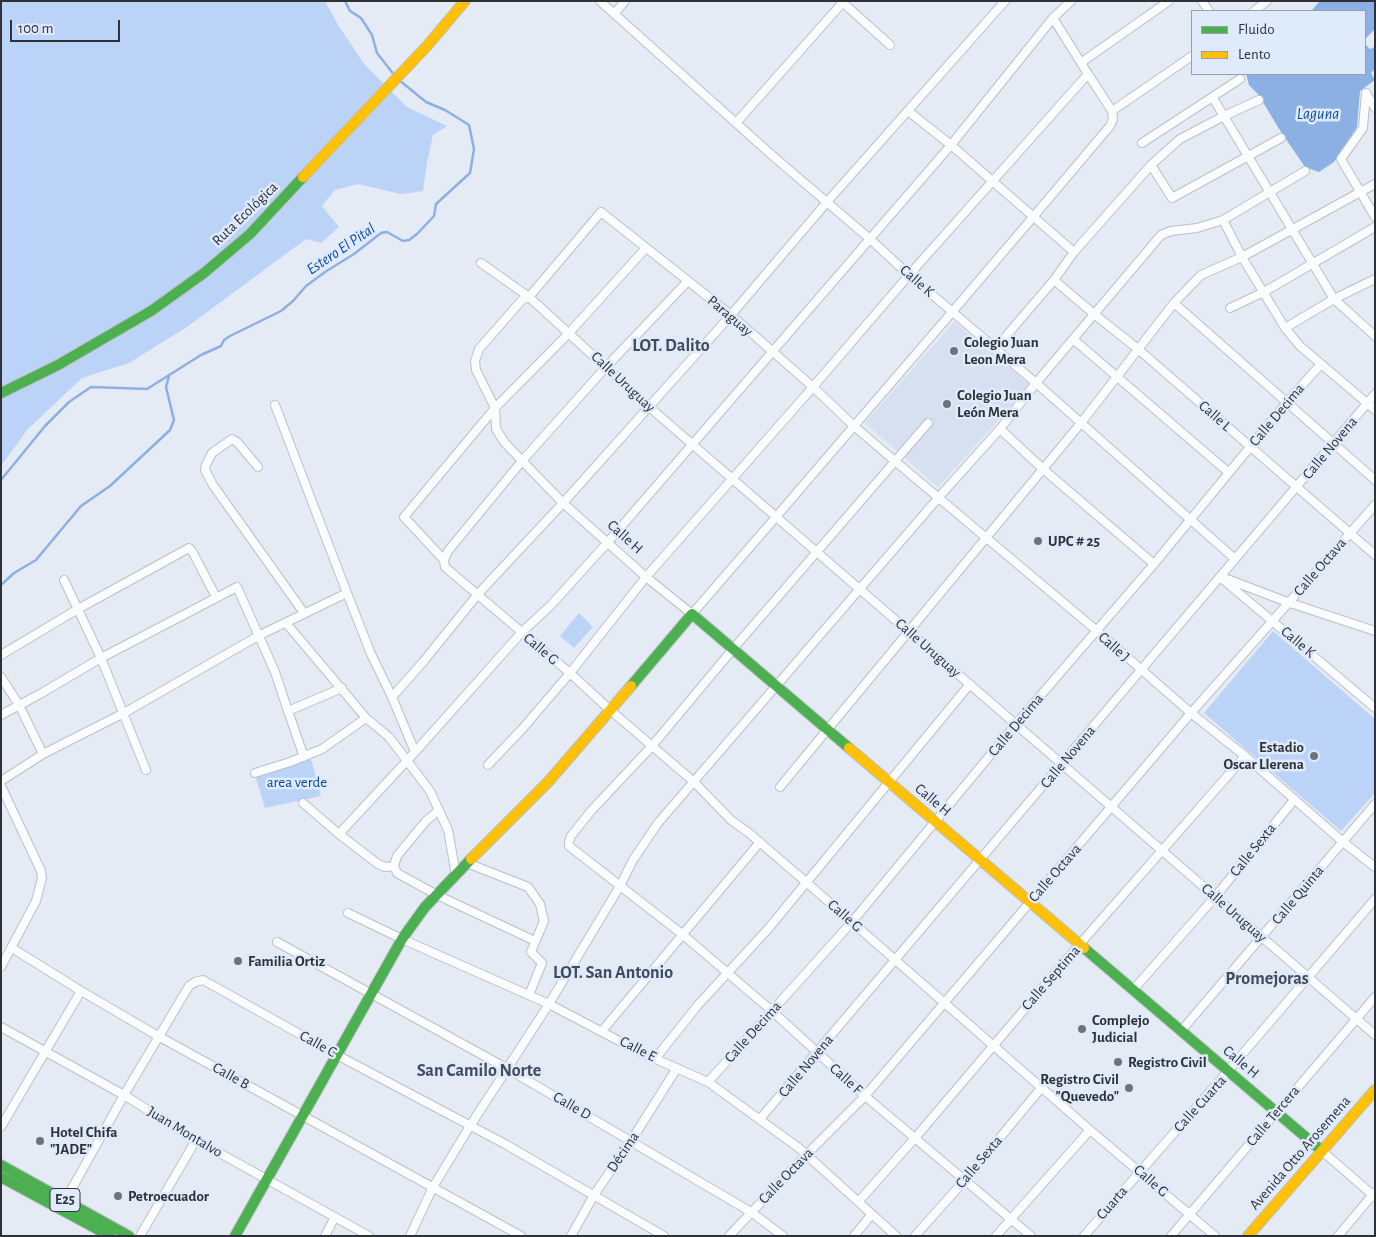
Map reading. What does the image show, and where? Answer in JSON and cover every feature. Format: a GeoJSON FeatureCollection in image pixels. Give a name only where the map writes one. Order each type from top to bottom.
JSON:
{"type":"FeatureCollection","features":[{"type":"Feature","properties":{"kind":"main road","name":"Ruta Ecológica"},"geometry":{"type":"LineString","coordinates":[[1,393],[58,365],[151,311],[204,273],[250,234],[427,46],[465,1]]}},
{"type":"Feature","properties":{"kind":"main road","name":"Calle H"},"geometry":{"type":"LineString","coordinates":[[692,614],[1322,1151]]}},
{"type":"Feature","properties":{"kind":"main road"},"geometry":{"type":"LineString","coordinates":[[235,1236],[370,994],[402,939],[425,907],[549,781],[692,614]]}},
{"type":"Feature","properties":{"kind":"main road","name":"Avenida Otto Arosemena"},"geometry":{"type":"LineString","coordinates":[[1248,1236],[1375,1090]]}},
{"type":"Feature","properties":{"kind":"main road","name":"E25"},"geometry":{"type":"LineString","coordinates":[[1,1165],[129,1236]]}},
{"type":"Feature","properties":{"kind":"main road","name":"E25"},"geometry":{"type":"LineString","coordinates":[[1,1177],[91,1232],[110,1236]]}},
{"type":"Feature","properties":{"kind":"street","name":"Calle K"},"geometry":{"type":"LineString","coordinates":[[600,1],[736,123],[995,350],[1082,423],[1235,559]]}},
{"type":"Feature","properties":{"kind":"street"},"geometry":{"type":"LineString","coordinates":[[614,14],[625,1]]}},
{"type":"Feature","properties":{"kind":"street"},"geometry":{"type":"LineString","coordinates":[[392,696],[423,662],[478,594],[731,315],[827,202],[1005,1]]}},
{"type":"Feature","properties":{"kind":"street"},"geometry":{"type":"LineString","coordinates":[[339,834],[522,632],[552,605],[608,542],[951,145],[1053,18],[1071,1]]}},
{"type":"Feature","properties":{"kind":"street"},"geometry":{"type":"LineString","coordinates":[[1082,62],[1169,1]]}},
{"type":"Feature","properties":{"kind":"street"},"geometry":{"type":"LineString","coordinates":[[1255,10],[1267,1]]}},
{"type":"Feature","properties":{"kind":"street"},"geometry":{"type":"LineString","coordinates":[[736,123],[842,2],[890,45]]}},
{"type":"Feature","properties":{"kind":"street"},"geometry":{"type":"LineString","coordinates":[[692,614],[1110,126],[1113,119],[1112,111],[1053,18]]}},
{"type":"Feature","properties":{"kind":"street"},"geometry":{"type":"LineString","coordinates":[[1112,111],[1191,57]]}},
{"type":"Feature","properties":{"kind":"street"},"geometry":{"type":"LineString","coordinates":[[488,765],[524,727],[570,673],[646,577],[909,275],[1088,74]]}},
{"type":"Feature","properties":{"kind":"street"},"geometry":{"type":"LineString","coordinates":[[1142,143],[1240,79]]}},
{"type":"Feature","properties":{"kind":"street"},"geometry":{"type":"LineString","coordinates":[[1366,93],[1375,88]]}},
{"type":"Feature","properties":{"kind":"street"},"geometry":{"type":"LineString","coordinates":[[1366,93],[1375,108]]}},
{"type":"Feature","properties":{"kind":"street"},"geometry":{"type":"LineString","coordinates":[[1366,93],[1363,128],[1341,159],[1375,218]]}},
{"type":"Feature","properties":{"kind":"street"},"geometry":{"type":"LineString","coordinates":[[1213,98],[1270,191],[1291,230],[1334,298],[1375,336]]}},
{"type":"Feature","properties":{"kind":"street"},"geometry":{"type":"LineString","coordinates":[[995,350],[1054,280],[1074,252],[1151,165],[1180,139],[1259,100]]}},
{"type":"Feature","properties":{"kind":"street"},"geometry":{"type":"LineString","coordinates":[[908,111],[951,145],[1074,252]]}},
{"type":"Feature","properties":{"kind":"street"},"geometry":{"type":"LineString","coordinates":[[1151,165],[1172,198],[1281,138]]}},
{"type":"Feature","properties":{"kind":"street"},"geometry":{"type":"LineString","coordinates":[[410,1236],[433,1187],[549,1004],[620,886],[633,860],[658,823],[859,589],[1000,429],[1036,383],[1161,235],[1171,231],[1196,228],[1223,220],[1305,171]]}},
{"type":"Feature","properties":{"kind":"street"},"geometry":{"type":"LineString","coordinates":[[780,787],[1082,423],[1174,303],[1201,275],[1242,257],[1375,184]]}},
{"type":"Feature","properties":{"kind":"street","name":"Paraguay"},"geometry":{"type":"LineString","coordinates":[[601,212],[645,249],[731,315],[854,426]]}},
{"type":"Feature","properties":{"kind":"street","name":"Calle H"},"geometry":{"type":"LineString","coordinates":[[601,212],[529,296],[522,300],[479,349],[475,361],[476,370],[495,408],[495,422],[499,435],[505,443],[563,502],[646,577],[692,614]]}},
{"type":"Feature","properties":{"kind":"street"},"geometry":{"type":"LineString","coordinates":[[1223,220],[1242,257],[1285,328],[1300,346],[1375,410]]}},
{"type":"Feature","properties":{"kind":"street"},"geometry":{"type":"LineString","coordinates":[[1230,308],[1264,292],[1375,227]]}},
{"type":"Feature","properties":{"kind":"street"},"geometry":{"type":"LineString","coordinates":[[495,408],[569,333],[645,249]]}},
{"type":"Feature","properties":{"kind":"street","name":"Calle Uruguay"},"geometry":{"type":"LineString","coordinates":[[481,263],[529,296],[648,406],[1375,1035]]}},
{"type":"Feature","properties":{"kind":"street"},"geometry":{"type":"LineString","coordinates":[[1285,328],[1334,298],[1375,279]]}},
{"type":"Feature","properties":{"kind":"street","name":"Calle L"},"geometry":{"type":"LineString","coordinates":[[1054,280],[1138,349],[1375,555]]}},
{"type":"Feature","properties":{"kind":"street"},"geometry":{"type":"LineString","coordinates":[[444,560],[448,551],[522,462],[606,367],[688,282]]}},
{"type":"Feature","properties":{"kind":"street"},"geometry":{"type":"LineString","coordinates":[[1174,303],[1375,480]]}},
{"type":"Feature","properties":{"kind":"street"},"geometry":{"type":"LineString","coordinates":[[1073,339],[1228,472]]}},
{"type":"Feature","properties":{"kind":"street","name":"Calle Decima"},"geometry":{"type":"LineString","coordinates":[[708,1082],[852,922],[1016,724],[1154,564],[1286,402],[1321,364]]}},
{"type":"Feature","properties":{"kind":"street","name":"Calle Novena"},"geometry":{"type":"LineString","coordinates":[[760,1119],[1375,394]]}},
{"type":"Feature","properties":{"kind":"street"},"geometry":{"type":"LineString","coordinates":[[275,406],[371,654],[392,696],[415,752]]}},
{"type":"Feature","properties":{"kind":"street","name":"Calle G"},"geometry":{"type":"LineString","coordinates":[[495,408],[404,517],[444,560],[446,567],[694,782],[731,820],[760,842],[1090,1130],[1215,1236]]}},
{"type":"Feature","properties":{"kind":"street"},"geometry":{"type":"LineString","coordinates":[[652,746],[928,423]]}},
{"type":"Feature","properties":{"kind":"street","name":"Calle J"},"geometry":{"type":"LineString","coordinates":[[854,426],[1096,630],[1191,713],[1245,756],[1342,842],[1375,867]]}},
{"type":"Feature","properties":{"kind":"street"},"geometry":{"type":"LineString","coordinates":[[1000,429],[1043,469],[1154,564]]}},
{"type":"Feature","properties":{"kind":"street"},"geometry":{"type":"LineString","coordinates":[[258,467],[238,443],[232,439],[212,453],[205,470],[213,485],[304,613]]}},
{"type":"Feature","properties":{"kind":"street","name":"Calle Octava"},"geometry":{"type":"LineString","coordinates":[[729,1236],[865,1096],[1191,713],[1375,505]]}},
{"type":"Feature","properties":{"kind":"street"},"geometry":{"type":"LineString","coordinates":[[1,655],[78,609],[189,548],[216,597]]}},
{"type":"Feature","properties":{"kind":"street","name":"Calle K"},"geometry":{"type":"LineString","coordinates":[[1220,577],[1374,707]]}},
{"type":"Feature","properties":{"kind":"street"},"geometry":{"type":"LineString","coordinates":[[1220,577],[1290,603],[1375,631]]}},
{"type":"Feature","properties":{"kind":"street"},"geometry":{"type":"LineString","coordinates":[[64,580],[101,658],[146,770]]}},
{"type":"Feature","properties":{"kind":"street"},"geometry":{"type":"LineString","coordinates":[[1,714],[101,658],[235,587],[238,588],[275,672],[304,757]]}},
{"type":"Feature","properties":{"kind":"street"},"geometry":{"type":"LineString","coordinates":[[1,781],[43,754],[124,713],[260,636],[347,593]]}},
{"type":"Feature","properties":{"kind":"street"},"geometry":{"type":"LineString","coordinates":[[286,623],[366,718],[389,737],[430,791],[449,834],[456,874]]}},
{"type":"Feature","properties":{"kind":"street"},"geometry":{"type":"LineString","coordinates":[[1,677],[19,705],[43,754]]}},
{"type":"Feature","properties":{"kind":"street"},"geometry":{"type":"LineString","coordinates":[[655,1059],[698,1004],[768,929],[970,684]]}},
{"type":"Feature","properties":{"kind":"street"},"geometry":{"type":"LineString","coordinates":[[288,711],[342,688]]}},
{"type":"Feature","properties":{"kind":"street"},"geometry":{"type":"LineString","coordinates":[[255,772],[304,757],[322,749],[366,718]]}},
{"type":"Feature","properties":{"kind":"street","name":"Calle F"},"geometry":{"type":"LineString","coordinates":[[652,746],[571,836],[569,846],[682,934],[725,973],[772,1011],[865,1096],[1031,1236]]}},
{"type":"Feature","properties":{"kind":"street","name":"Calle Septima"},"geometry":{"type":"LineString","coordinates":[[859,1200],[915,1138],[993,1044],[1245,756]]}},
{"type":"Feature","properties":{"kind":"street"},"geometry":{"type":"LineString","coordinates":[[1,786],[41,871],[36,901],[1,967]]}},
{"type":"Feature","properties":{"kind":"street","name":"Calle Sexta"},"geometry":{"type":"LineString","coordinates":[[1133,990],[1215,897],[1294,800]]}},
{"type":"Feature","properties":{"kind":"street"},"geometry":{"type":"LineString","coordinates":[[303,803],[378,864],[385,867],[394,866]]}},
{"type":"Feature","properties":{"kind":"street","name":"Calle Quinta"},"geometry":{"type":"LineString","coordinates":[[1181,1031],[1375,804]]}},
{"type":"Feature","properties":{"kind":"street"},"geometry":{"type":"LineString","coordinates":[[394,866],[397,856],[426,822],[439,810]]}},
{"type":"Feature","properties":{"kind":"street"},"geometry":{"type":"LineString","coordinates":[[602,1031],[760,842]]}},
{"type":"Feature","properties":{"kind":"street"},"geometry":{"type":"LineString","coordinates":[[467,863],[514,880],[530,889],[540,904],[544,919],[531,952],[542,963],[529,995]]}},
{"type":"Feature","properties":{"kind":"street"},"geometry":{"type":"LineString","coordinates":[[394,866],[400,875],[437,895],[535,941]]}},
{"type":"Feature","properties":{"kind":"street","name":"Calle Cuarta"},"geometry":{"type":"LineString","coordinates":[[1140,1171],[1375,899]]}},
{"type":"Feature","properties":{"kind":"street","name":"Calle E"},"geometry":{"type":"LineString","coordinates":[[348,913],[549,1004],[655,1059],[708,1082],[807,1154],[896,1236]]}},
{"type":"Feature","properties":{"kind":"street","name":"Calle D"},"geometry":{"type":"LineString","coordinates":[[277,942],[508,1069],[751,1212],[783,1236]]}},
{"type":"Feature","properties":{"kind":"street","name":"Calle B"},"geometry":{"type":"LineString","coordinates":[[12,948],[158,1036],[521,1236]]}},
{"type":"Feature","properties":{"kind":"street","name":"Calle C"},"geometry":{"type":"LineString","coordinates":[[66,1201],[158,1036],[189,986],[198,981],[206,981],[337,1055],[594,1195],[664,1236]]}},
{"type":"Feature","properties":{"kind":"street"},"geometry":{"type":"LineString","coordinates":[[1,1127],[81,991]]}},
{"type":"Feature","properties":{"kind":"street","name":"Calle Tercera"},"geometry":{"type":"LineString","coordinates":[[1171,1236],[1375,997]]}},
{"type":"Feature","properties":{"kind":"street","name":"Juan Montalvo"},"geometry":{"type":"LineString","coordinates":[[1,1027],[124,1096],[196,1140],[369,1236]]}},
{"type":"Feature","properties":{"kind":"street","name":"Décima"},"geometry":{"type":"LineString","coordinates":[[571,1236],[594,1195],[677,1068]]}},
{"type":"Feature","properties":{"kind":"street","name":"Calle Sexta"},"geometry":{"type":"LineString","coordinates":[[915,1236],[964,1181],[1042,1087]]}},
{"type":"Feature","properties":{"kind":"street"},"geometry":{"type":"LineString","coordinates":[[996,1236],[1090,1130]]}},
{"type":"Feature","properties":{"kind":"street"},"geometry":{"type":"LineString","coordinates":[[140,1236],[196,1140]]}},
{"type":"Feature","properties":{"kind":"street","name":"Calle H"},"geometry":{"type":"LineString","coordinates":[[1322,1151],[1374,1195]]}},
{"type":"Feature","properties":{"kind":"street","name":"Cuarta"},"geometry":{"type":"LineString","coordinates":[[1084,1236],[1140,1171]]}},
{"type":"Feature","properties":{"kind":"street"},"geometry":{"type":"LineString","coordinates":[[1338,1236],[1374,1195]]}},
{"type":"Feature","properties":{"kind":"street"},"geometry":{"type":"LineString","coordinates":[[854,1236],[872,1214]]}},
{"type":"Feature","properties":{"kind":"street"},"geometry":{"type":"LineString","coordinates":[[325,1236],[336,1217]]}},
{"type":"Feature","properties":{"kind":"shaded area","name":"Colegio Juan León Mera"},"geometry":{"type":"Polygon","coordinates":[[[954,322],[1030,385],[938,487],[865,423],[954,322]]]}},
{"type":"Feature","properties":{"kind":"green space"},"geometry":{"type":"Polygon","coordinates":[[[1,1],[325,1],[338,25],[365,65],[407,107],[447,126],[433,135],[423,191],[401,194],[358,184],[335,190],[322,206],[339,227],[321,243],[306,239],[187,327],[129,363],[82,378],[27,430],[1,466],[1,1]]]}},
{"type":"Feature","properties":{"kind":"green space"},"geometry":{"type":"Polygon","coordinates":[[[579,613],[593,627],[574,648],[560,636],[579,613]]]}},
{"type":"Feature","properties":{"kind":"green space","name":"Estadio Oscar Llerena"},"geometry":{"type":"Polygon","coordinates":[[[1273,631],[1375,719],[1375,793],[1341,831],[1204,713],[1273,631]]]}},
{"type":"Feature","properties":{"kind":"green space","name":"area verde"},"geometry":{"type":"Polygon","coordinates":[[[311,759],[321,796],[265,808],[255,775],[311,759]]]}},
{"type":"Feature","properties":{"kind":"water"},"geometry":{"type":"Polygon","coordinates":[[[1320,1],[1375,1],[1375,29],[1366,38],[1366,10],[1312,10],[1320,1]]]}},
{"type":"Feature","properties":{"kind":"water","name":"Laguna"},"geometry":{"type":"Polygon","coordinates":[[[1366,45],[1370,49],[1375,47],[1375,69],[1371,73],[1375,80],[1360,91],[1357,127],[1334,162],[1319,172],[1305,167],[1258,94],[1249,85],[1246,75],[1366,75],[1366,45]]]}},
{"type":"Feature","properties":{"kind":"waterway","name":"Estero El Pital"},"geometry":{"type":"LineString","coordinates":[[345,1],[350,11],[361,18],[372,35],[377,53],[395,76]]}},
{"type":"Feature","properties":{"kind":"waterway","name":"Estero El Pital"},"geometry":{"type":"LineString","coordinates":[[1,480],[45,426],[69,402],[91,387],[147,389],[201,355],[221,346],[224,340],[230,336],[281,311],[306,286],[354,254],[381,233],[387,232],[403,241],[409,240],[417,234],[434,216],[436,204],[470,173],[474,149],[469,125],[445,110],[426,102],[399,80]]}},
{"type":"Feature","properties":{"kind":"waterway","name":"Estero El Pital"},"geometry":{"type":"LineString","coordinates":[[1,585],[14,573],[36,560],[81,506],[110,486],[170,430],[174,420],[166,387],[169,376]]}},
{"type":"Feature","properties":{"kind":"traffic: fast"},"geometry":{"type":"LineString","coordinates":[[1,393],[58,365],[151,311],[204,273],[250,234],[303,177]]}},
{"type":"Feature","properties":{"kind":"traffic: fast"},"geometry":{"type":"LineString","coordinates":[[631,686],[692,614],[849,748]]}},
{"type":"Feature","properties":{"kind":"traffic: fast"},"geometry":{"type":"LineString","coordinates":[[235,1236],[402,939],[425,907],[471,859]]}},
{"type":"Feature","properties":{"kind":"traffic: fast"},"geometry":{"type":"LineString","coordinates":[[1084,948],[1322,1151]]}},
{"type":"Feature","properties":{"kind":"traffic: fast"},"geometry":{"type":"LineString","coordinates":[[1,1165],[129,1236]]}},
{"type":"Feature","properties":{"kind":"traffic: fast"},"geometry":{"type":"LineString","coordinates":[[1,1177],[110,1236]]}},
{"type":"Feature","properties":{"kind":"traffic: slow"},"geometry":{"type":"LineString","coordinates":[[303,177],[427,46],[465,1]]}},
{"type":"Feature","properties":{"kind":"traffic: slow"},"geometry":{"type":"LineString","coordinates":[[471,859],[549,781],[631,686]]}},
{"type":"Feature","properties":{"kind":"traffic: slow"},"geometry":{"type":"LineString","coordinates":[[849,748],[1084,948]]}},
{"type":"Feature","properties":{"kind":"traffic: slow"},"geometry":{"type":"LineString","coordinates":[[1248,1236],[1375,1090]]}},
{"type":"Feature","properties":{"kind":"place","name":"Colegio Juan Leon Mera"},"geometry":{"type":"Point","coordinates":[954,351]}},
{"type":"Feature","properties":{"kind":"place","name":"Colegio Juan León Mera"},"geometry":{"type":"Point","coordinates":[947,404]}},
{"type":"Feature","properties":{"kind":"place","name":"UPC # 25"},"geometry":{"type":"Point","coordinates":[1038,541]}},
{"type":"Feature","properties":{"kind":"place","name":"Estadio Oscar Llerena"},"geometry":{"type":"Point","coordinates":[1314,756]}},
{"type":"Feature","properties":{"kind":"place","name":"Familia Ortiz"},"geometry":{"type":"Point","coordinates":[238,961]}},
{"type":"Feature","properties":{"kind":"place","name":"Complejo Judicial"},"geometry":{"type":"Point","coordinates":[1082,1029]}},
{"type":"Feature","properties":{"kind":"place","name":"Registro Civil"},"geometry":{"type":"Point","coordinates":[1118,1062]}},
{"type":"Feature","properties":{"kind":"place","name":"Registro Civil \"Quevedo\""},"geometry":{"type":"Point","coordinates":[1129,1088]}},
{"type":"Feature","properties":{"kind":"place","name":"Hotel Chifa \"JADE\""},"geometry":{"type":"Point","coordinates":[40,1141]}},
{"type":"Feature","properties":{"kind":"place","name":"Petroecuador"},"geometry":{"type":"Point","coordinates":[118,1196]}},
{"type":"Feature","properties":{"kind":"district","name":"LOT. Dalito"},"geometry":{"type":"Point","coordinates":[671,346]}},
{"type":"Feature","properties":{"kind":"district","name":"LOT. San Antonio"},"geometry":{"type":"Point","coordinates":[613,973]}},
{"type":"Feature","properties":{"kind":"district","name":"Promejoras"},"geometry":{"type":"Point","coordinates":[1267,979]}},
{"type":"Feature","properties":{"kind":"district","name":"San Camilo Norte"},"geometry":{"type":"Point","coordinates":[479,1071]}}]}
